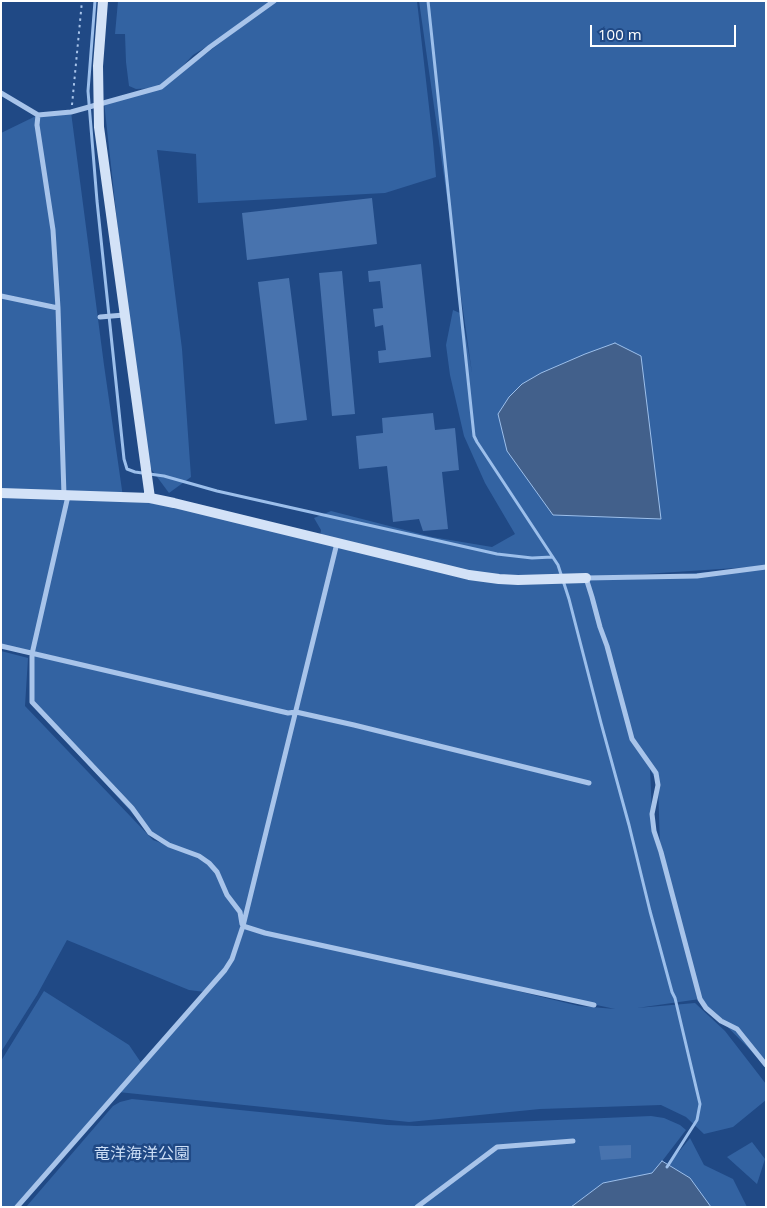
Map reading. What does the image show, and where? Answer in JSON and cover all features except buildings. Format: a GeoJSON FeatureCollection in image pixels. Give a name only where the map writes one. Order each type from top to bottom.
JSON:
{"type":"FeatureCollection","features":[{"type":"Feature","properties":{"kind":"street"},"geometry":{"type":"LineString","coordinates":[[103,1],[98,66],[99,127],[138,423],[150,498]]}},
{"type":"Feature","properties":{"kind":"street"},"geometry":{"type":"LineString","coordinates":[[1,94],[38,115],[71,112],[161,88],[210,47],[274,1]]}},
{"type":"Feature","properties":{"kind":"street"},"geometry":{"type":"LineString","coordinates":[[38,115],[37,125],[53,230],[66,495],[32,654],[32,702],[132,808],[150,833],[168,845],[199,856],[209,863],[217,872],[227,895],[240,912],[243,926]]}},
{"type":"Feature","properties":{"kind":"street"},"geometry":{"type":"LineString","coordinates":[[1,296],[58,308]]}},
{"type":"Feature","properties":{"kind":"street"},"geometry":{"type":"LineString","coordinates":[[100,318],[125,315]]}},
{"type":"Feature","properties":{"kind":"street"},"geometry":{"type":"LineString","coordinates":[[1,493],[150,498],[469,574],[499,579],[697,576],[766,567]]}},
{"type":"Feature","properties":{"kind":"street"},"geometry":{"type":"LineString","coordinates":[[17,1207],[225,970],[232,959],[243,926],[338,542]]}},
{"type":"Feature","properties":{"kind":"street"},"geometry":{"type":"LineString","coordinates":[[586,578],[607,646],[632,739],[656,773],[658,784],[652,814],[654,831],[700,999],[706,1008],[722,1021],[737,1029],[766,1066]]}},
{"type":"Feature","properties":{"kind":"street"},"geometry":{"type":"LineString","coordinates":[[1,646],[288,712],[296,712],[354,725],[588,782]]}},
{"type":"Feature","properties":{"kind":"street"},"geometry":{"type":"LineString","coordinates":[[243,926],[265,933],[594,1005]]}},
{"type":"Feature","properties":{"kind":"street"},"geometry":{"type":"LineString","coordinates":[[417,1207],[497,1147],[573,1140]]}},
{"type":"Feature","properties":{"kind":"path"},"geometry":{"type":"LineString","coordinates":[[71,112],[82,1]]}},
{"type":"Feature","properties":{"kind":"green space"},"geometry":{"type":"Polygon","coordinates":[[[118,1],[274,1],[193,55],[165,85],[275,1],[417,1],[433,142],[436,177],[385,193],[198,203],[196,154],[157,150],[182,349],[191,477],[169,493],[143,458],[104,102],[157,88],[136,89],[129,86],[125,34],[115,34],[118,1]]]}},
{"type":"Feature","properties":{"kind":"green space"},"geometry":{"type":"Polygon","coordinates":[[[419,1],[766,1],[766,566],[599,577],[663,576],[766,567],[766,1066],[700,999],[637,1008],[695,1003],[725,1031],[766,1084],[766,1100],[733,1127],[704,1134],[686,1117],[661,1105],[540,1109],[409,1122],[118,1092],[17,1207],[1,1207],[1,1061],[44,991],[129,1045],[142,1064],[205,992],[189,990],[67,940],[37,995],[1,1052],[1,651],[28,658],[25,706],[153,840],[173,847],[150,833],[32,702],[32,654],[1,647],[1,133],[38,115],[71,112],[123,497],[320,538],[321,530],[314,518],[331,511],[432,537],[492,547],[515,534],[485,483],[464,436],[450,375],[446,345],[453,310],[462,314],[472,373],[419,1]],[[650,769],[652,814],[660,845],[658,785],[650,769]],[[398,962],[579,1006],[615,1009],[398,962]]]}},
{"type":"Feature","properties":{"kind":"green space","name":"竜洋海洋公園"},"geometry":{"type":"Polygon","coordinates":[[[132,1099],[387,1125],[417,1126],[651,1116],[664,1118],[680,1125],[686,1130],[653,1173],[603,1183],[571,1207],[26,1207],[113,1106],[132,1099]]]}},
{"type":"Feature","properties":{"kind":"green space"},"geometry":{"type":"Polygon","coordinates":[[[690,1138],[704,1165],[733,1179],[747,1207],[709,1207],[669,1164],[690,1138]]]}},
{"type":"Feature","properties":{"kind":"green space"},"geometry":{"type":"Polygon","coordinates":[[[752,1142],[765,1159],[757,1184],[727,1157],[752,1142]]]}},
{"type":"Feature","properties":{"kind":"shaded area"},"geometry":{"type":"Polygon","coordinates":[[[615,343],[641,356],[661,519],[553,515],[507,451],[498,414],[509,397],[522,384],[541,373],[615,343]]]}},
{"type":"Feature","properties":{"kind":"shaded area"},"geometry":{"type":"Polygon","coordinates":[[[662,1161],[690,1178],[711,1207],[571,1207],[603,1183],[652,1173],[662,1161]]]}},
{"type":"Feature","properties":{"kind":"waterway"},"geometry":{"type":"LineString","coordinates":[[95,1],[88,91],[97,201],[124,459],[127,469],[497,554],[532,558],[552,557]]}},
{"type":"Feature","properties":{"kind":"waterway"},"geometry":{"type":"LineString","coordinates":[[428,1],[474,436],[558,565],[569,599],[650,911],[675,998],[700,1104],[697,1120],[667,1167]]}}]}
